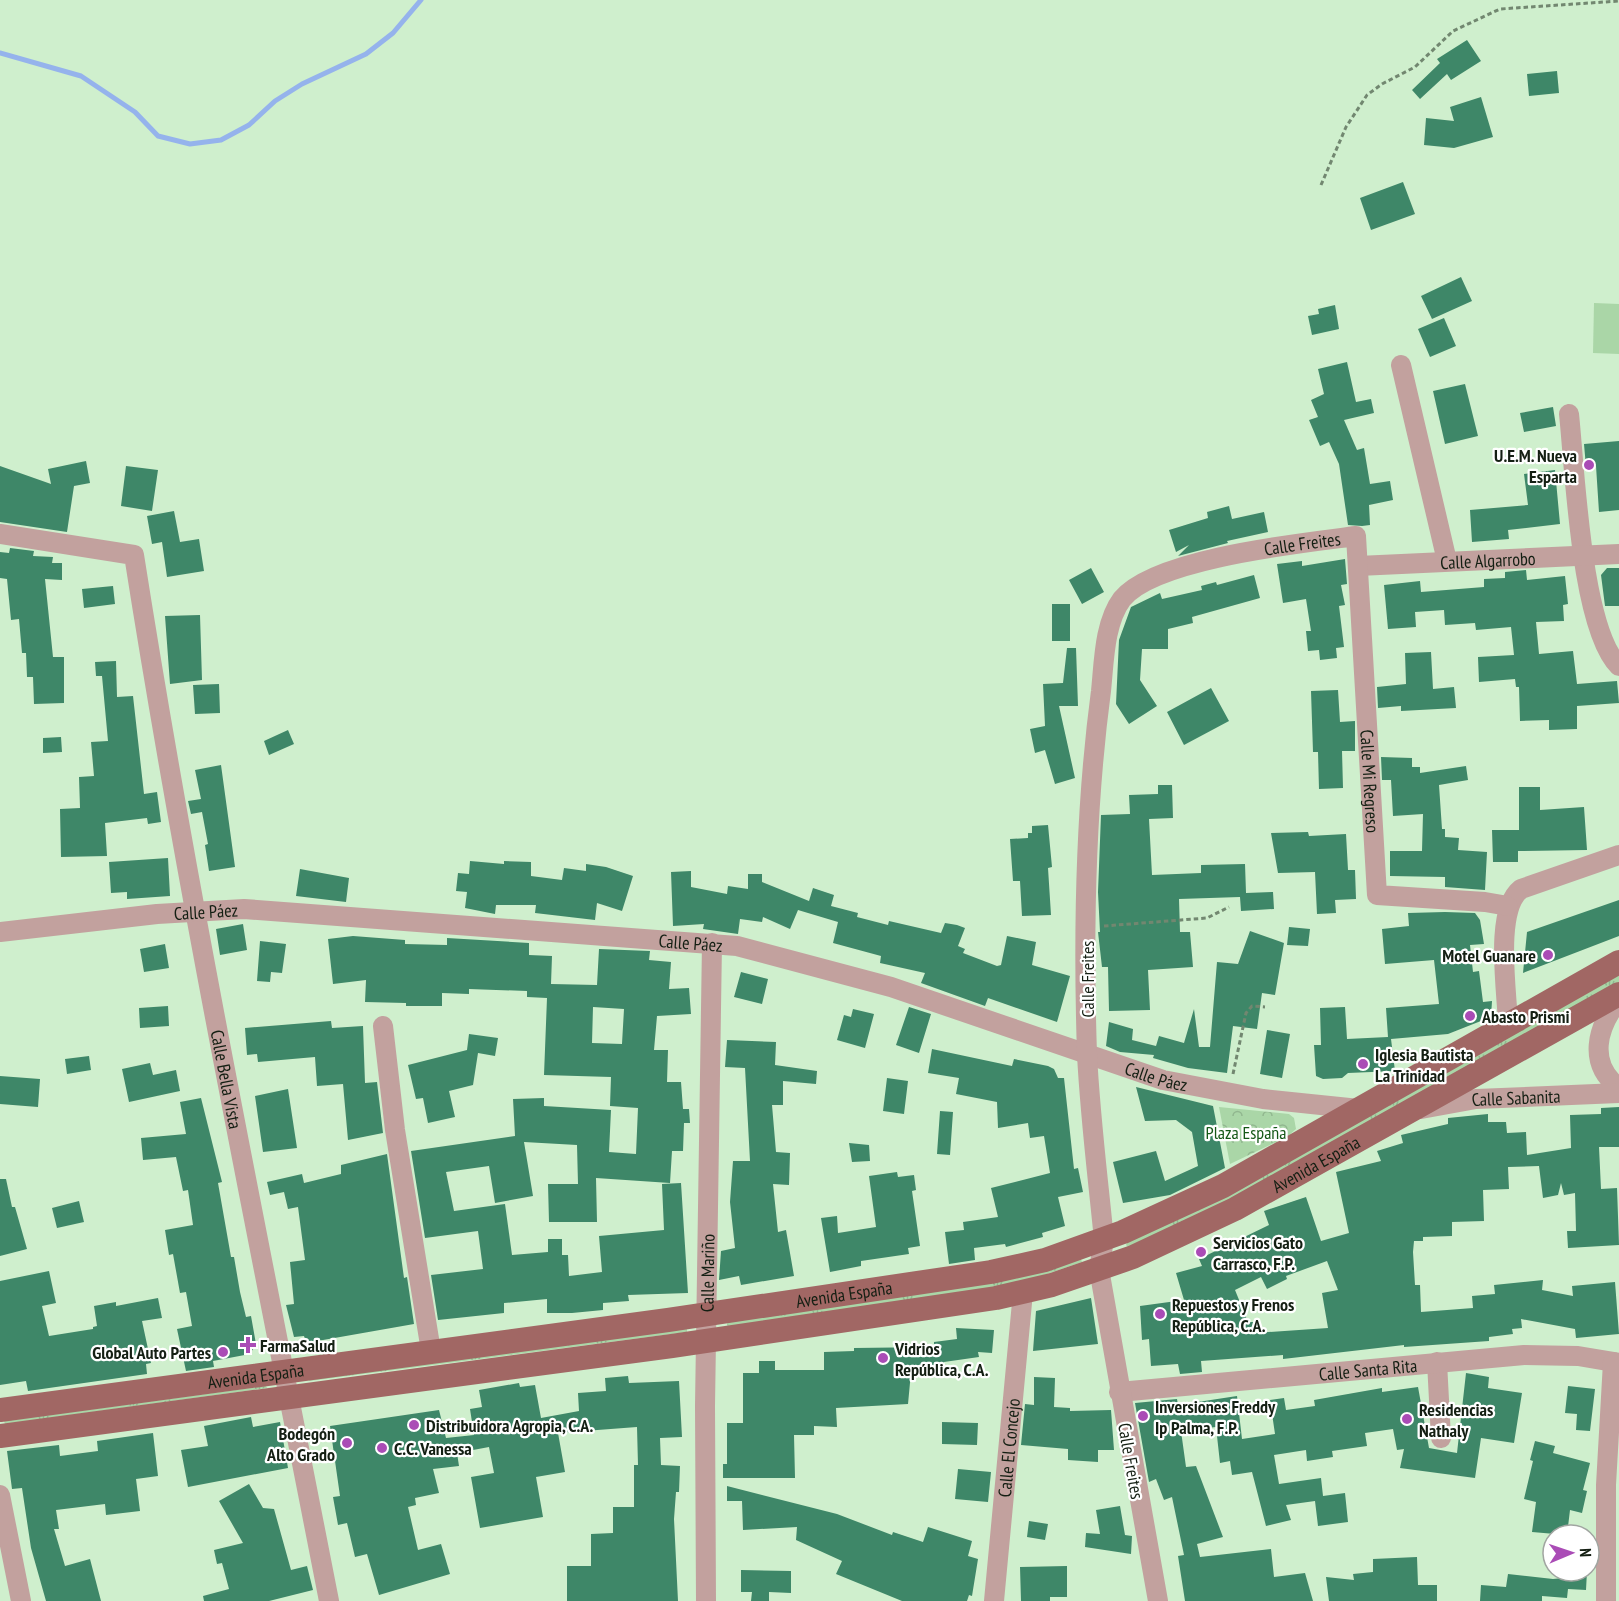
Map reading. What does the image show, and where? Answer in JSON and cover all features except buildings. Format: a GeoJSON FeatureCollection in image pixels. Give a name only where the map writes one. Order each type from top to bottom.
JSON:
{"type":"FeatureCollection","features":[{"type":"Feature","properties":{"kind":"main road","name":"Avenida España"},"geometry":{"type":"LineString","coordinates":[[0,1410],[706,1314],[991,1272],[1045,1260],[1104,1239],[1214,1191],[1619,962]]}},
{"type":"Feature","properties":{"kind":"main road","name":"Avenida España"},"geometry":{"type":"LineString","coordinates":[[0,1436],[706,1341],[1023,1292],[1133,1257],[1235,1209],[1619,994]]}},
{"type":"Feature","properties":{"kind":"street"},"geometry":{"type":"LineString","coordinates":[[1401,365],[1447,561]]}},
{"type":"Feature","properties":{"kind":"street"},"geometry":{"type":"LineString","coordinates":[[1569,414],[1583,555],[1596,621],[1603,642],[1619,666]]}},
{"type":"Feature","properties":{"kind":"street","name":"Calle Bella Vista"},"geometry":{"type":"LineString","coordinates":[[0,534],[134,555],[193,911],[329,1601]]}},
{"type":"Feature","properties":{"kind":"street","name":"Calle Mi Regreso"},"geometry":{"type":"LineString","coordinates":[[1356,536],[1377,895],[1485,902],[1508,906]]}},
{"type":"Feature","properties":{"kind":"street","name":"Calle Freites"},"geometry":{"type":"LineString","coordinates":[[1158,1601],[1119,1392],[1099,1269],[1104,1239],[1088,1055],[1087,928],[1090,786],[1107,642],[1114,613],[1122,600],[1134,588],[1149,581],[1213,558],[1356,536]]}},
{"type":"Feature","properties":{"kind":"street","name":"Calle Algarrobo"},"geometry":{"type":"LineString","coordinates":[[1358,566],[1619,554]]}},
{"type":"Feature","properties":{"kind":"street"},"geometry":{"type":"LineString","coordinates":[[1508,1023],[1505,936],[1508,906],[1513,895],[1521,889],[1619,855]]}},
{"type":"Feature","properties":{"kind":"street","name":"Calle Páez"},"geometry":{"type":"LineString","coordinates":[[0,932],[193,911],[244,909],[712,943],[774,954],[891,987],[1163,1080],[1230,1094],[1359,1109]]}},
{"type":"Feature","properties":{"kind":"street","name":"Calle Mariño"},"geometry":{"type":"LineString","coordinates":[[706,1601],[706,1314],[712,943]]}},
{"type":"Feature","properties":{"kind":"street","name":"Calle Sabanita"},"geometry":{"type":"LineString","coordinates":[[1619,1000],[1602,1024],[1598,1046],[1603,1070],[1619,1090]]}},
{"type":"Feature","properties":{"kind":"street"},"geometry":{"type":"LineString","coordinates":[[383,1026],[394,1120],[431,1351]]}},
{"type":"Feature","properties":{"kind":"street","name":"Calle Sabanita"},"geometry":{"type":"LineString","coordinates":[[1413,1110],[1476,1099],[1619,1090]]}},
{"type":"Feature","properties":{"kind":"street","name":"Calle El Concejo"},"geometry":{"type":"LineString","coordinates":[[994,1601],[1023,1292]]}},
{"type":"Feature","properties":{"kind":"street","name":"Calle Santa Rita"},"geometry":{"type":"LineString","coordinates":[[1119,1392],[1437,1362],[1556,1355],[1616,1362]]}},
{"type":"Feature","properties":{"kind":"street"},"geometry":{"type":"LineString","coordinates":[[1437,1362],[1442,1438]]}},
{"type":"Feature","properties":{"kind":"street"},"geometry":{"type":"LineString","coordinates":[[1606,1601],[1606,1485],[1616,1362]]}},
{"type":"Feature","properties":{"kind":"street"},"geometry":{"type":"LineString","coordinates":[[0,1495],[21,1601]]}},
{"type":"Feature","properties":{"kind":"path"},"geometry":{"type":"LineString","coordinates":[[1321,185],[1346,127],[1367,95],[1382,84],[1415,68],[1438,42],[1469,22],[1500,9],[1619,1]]}},
{"type":"Feature","properties":{"kind":"path"},"geometry":{"type":"LineString","coordinates":[[1087,928],[1206,918],[1228,907]]}},
{"type":"Feature","properties":{"kind":"path"},"geometry":{"type":"LineString","coordinates":[[1230,1094],[1244,1018],[1252,1006],[1265,1006]]}},
{"type":"Feature","properties":{"kind":"green space"},"geometry":{"type":"Polygon","coordinates":[[[1594,303],[1619,304],[1619,354],[1593,353],[1594,303]]]}},
{"type":"Feature","properties":{"kind":"green space"},"geometry":{"type":"Polygon","coordinates":[[[1619,972],[1619,984],[1231,1201],[1128,1247],[1126,1245],[1127,1242],[1619,972]]]}},
{"type":"Feature","properties":{"kind":"green space","name":"Plaza España"},"geometry":{"type":"Polygon","coordinates":[[[1219,1107],[1289,1114],[1294,1118],[1296,1129],[1287,1137],[1230,1164],[1219,1107]]]}},
{"type":"Feature","properties":{"kind":"green space"},"geometry":{"type":"Polygon","coordinates":[[[1081,1259],[1082,1262],[1021,1283],[728,1327],[727,1324],[728,1321],[1081,1259]]]}},
{"type":"Feature","properties":{"kind":"green space"},"geometry":{"type":"Polygon","coordinates":[[[687,1328],[687,1332],[309,1381],[310,1379],[687,1328]]]}},
{"type":"Feature","properties":{"kind":"green space"},"geometry":{"type":"Polygon","coordinates":[[[266,1386],[267,1388],[5,1424],[4,1421],[266,1386]]]}},
{"type":"Feature","properties":{"kind":"waterway"},"geometry":{"type":"LineString","coordinates":[[0,53],[81,76],[135,112],[158,136],[190,144],[221,140],[249,125],[275,101],[302,84],[366,54],[393,33],[421,0]]}},
{"type":"Feature","properties":{"kind":"place","name":"U.E.M. Nueva Esparta"},"geometry":{"type":"Point","coordinates":[1589,465]}},
{"type":"Feature","properties":{"kind":"place","name":"Motel Guanare"},"geometry":{"type":"Point","coordinates":[1548,955]}},
{"type":"Feature","properties":{"kind":"place","name":"Abasto Prismi"},"geometry":{"type":"Point","coordinates":[1470,1016]}},
{"type":"Feature","properties":{"kind":"place","name":"Iglesia Bautista La Trinidad"},"geometry":{"type":"Point","coordinates":[1363,1064]}},
{"type":"Feature","properties":{"kind":"place","name":"Servicios Gato Carrasco, F.P."},"geometry":{"type":"Point","coordinates":[1201,1252]}},
{"type":"Feature","properties":{"kind":"place","name":"Repuestos y Frenos República, C.A."},"geometry":{"type":"Point","coordinates":[1160,1314]}},
{"type":"Feature","properties":{"kind":"place","name":"FarmaSalud"},"geometry":{"type":"Point","coordinates":[248,1345]}},
{"type":"Feature","properties":{"kind":"place","name":"Global Auto Partes"},"geometry":{"type":"Point","coordinates":[223,1352]}},
{"type":"Feature","properties":{"kind":"place","name":"Vidrios República, C.A."},"geometry":{"type":"Point","coordinates":[883,1358]}},
{"type":"Feature","properties":{"kind":"place","name":"Inversiones Freddy Ip Palma, F.P."},"geometry":{"type":"Point","coordinates":[1143,1416]}},
{"type":"Feature","properties":{"kind":"place","name":"Residencias Nathaly"},"geometry":{"type":"Point","coordinates":[1407,1419]}},
{"type":"Feature","properties":{"kind":"place","name":"Distribuidora Agropia, C.A."},"geometry":{"type":"Point","coordinates":[414,1425]}},
{"type":"Feature","properties":{"kind":"place","name":"Bodegón Alto Grado"},"geometry":{"type":"Point","coordinates":[347,1443]}},
{"type":"Feature","properties":{"kind":"place","name":"C.C. Vanessa"},"geometry":{"type":"Point","coordinates":[382,1448]}}]}
